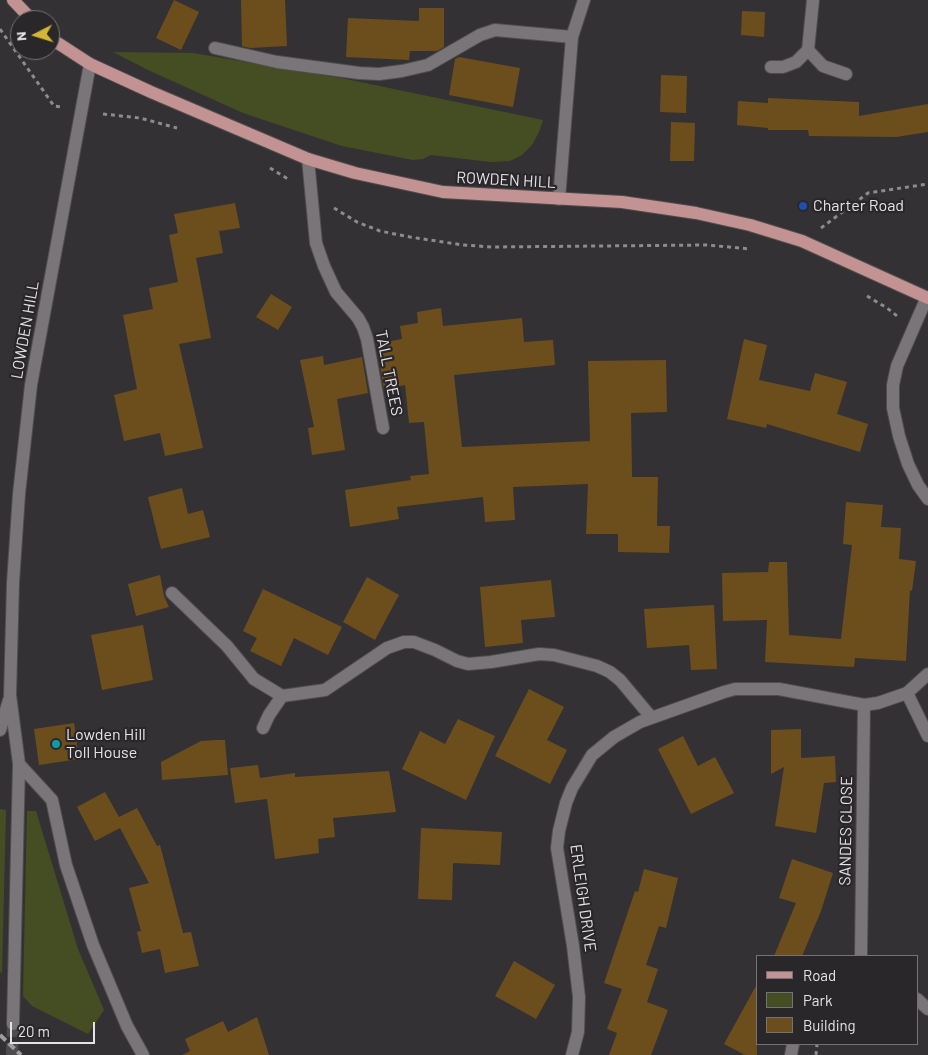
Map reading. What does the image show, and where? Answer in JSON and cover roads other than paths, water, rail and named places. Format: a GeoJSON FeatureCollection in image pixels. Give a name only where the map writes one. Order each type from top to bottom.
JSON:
{"type":"FeatureCollection","features":[{"type":"Feature","properties":{"kind":"main road"},"geometry":{"type":"LineString","coordinates":[[13,0],[22,10]]}},
{"type":"Feature","properties":{"kind":"main road","name":"ROWDEN HILL"},"geometry":{"type":"LineString","coordinates":[[60,44],[90,64],[308,159],[381,180],[443,192],[634,203],[696,213],[750,225],[802,241],[928,298]]}},
{"type":"Feature","properties":{"kind":"street"},"geometry":{"type":"LineString","coordinates":[[559,199],[572,37],[584,0]]}},
{"type":"Feature","properties":{"kind":"street"},"geometry":{"type":"LineString","coordinates":[[771,67],[783,67],[796,62],[808,50],[813,0]]}},
{"type":"Feature","properties":{"kind":"street"},"geometry":{"type":"LineString","coordinates":[[215,48],[277,62],[379,74],[428,65],[480,35],[495,30],[572,37]]}},
{"type":"Feature","properties":{"kind":"street"},"geometry":{"type":"LineString","coordinates":[[808,50],[823,66],[846,74]]}},
{"type":"Feature","properties":{"kind":"street","name":"LOWDEN HILL"},"geometry":{"type":"LineString","coordinates":[[13,1024],[19,764],[10,695],[19,494],[31,385],[90,64]]}},
{"type":"Feature","properties":{"kind":"street","name":"TALL TREES"},"geometry":{"type":"LineString","coordinates":[[308,159],[316,244],[334,287],[363,327],[367,338],[383,428]]}},
{"type":"Feature","properties":{"kind":"street"},"geometry":{"type":"LineString","coordinates":[[928,298],[912,330],[898,366],[894,386],[893,408],[908,464],[918,485],[928,499]]}},
{"type":"Feature","properties":{"kind":"street"},"geometry":{"type":"LineString","coordinates":[[172,593],[227,646],[254,679],[282,696],[325,690],[387,648],[404,642],[414,642],[468,664],[539,654],[554,655],[598,666],[620,680],[651,717]]}},
{"type":"Feature","properties":{"kind":"street","name":"ERLEIGH DRIVE"},"geometry":{"type":"LineString","coordinates":[[572,1055],[578,1032],[579,997],[573,946],[557,848],[562,816],[572,788],[592,755],[614,737],[651,717],[736,689],[764,688],[795,691],[864,705],[878,703],[908,693],[928,674]]}},
{"type":"Feature","properties":{"kind":"street"},"geometry":{"type":"LineString","coordinates":[[908,693],[928,736]]}},
{"type":"Feature","properties":{"kind":"street"},"geometry":{"type":"LineString","coordinates":[[0,730],[10,695]]}},
{"type":"Feature","properties":{"kind":"street"},"geometry":{"type":"LineString","coordinates":[[263,728],[282,696]]}},
{"type":"Feature","properties":{"kind":"street","name":"SANDES CLOSE"},"geometry":{"type":"LineString","coordinates":[[861,955],[864,705]]}},
{"type":"Feature","properties":{"kind":"street"},"geometry":{"type":"LineString","coordinates":[[19,764],[52,800],[66,865],[93,945],[127,1026],[144,1055]]}},
{"type":"Feature","properties":{"kind":"street"},"geometry":{"type":"LineString","coordinates":[[918,1000],[928,1009]]}},
{"type":"Feature","properties":{"kind":"tunnel"},"geometry":{"type":"LineString","coordinates":[[12,1055],[13,1024]]}},
{"type":"Feature","properties":{"kind":"railway"},"geometry":{"type":"LineString","coordinates":[[0,1035],[21,1055]]}},
{"type":"Feature","properties":{"kind":"place","name":"Charter Road"},"geometry":{"type":"Point","coordinates":[803,206]}},
{"type":"Feature","properties":{"kind":"place","name":"Lowden Hill Toll House"},"geometry":{"type":"Point","coordinates":[56,744]}}]}
